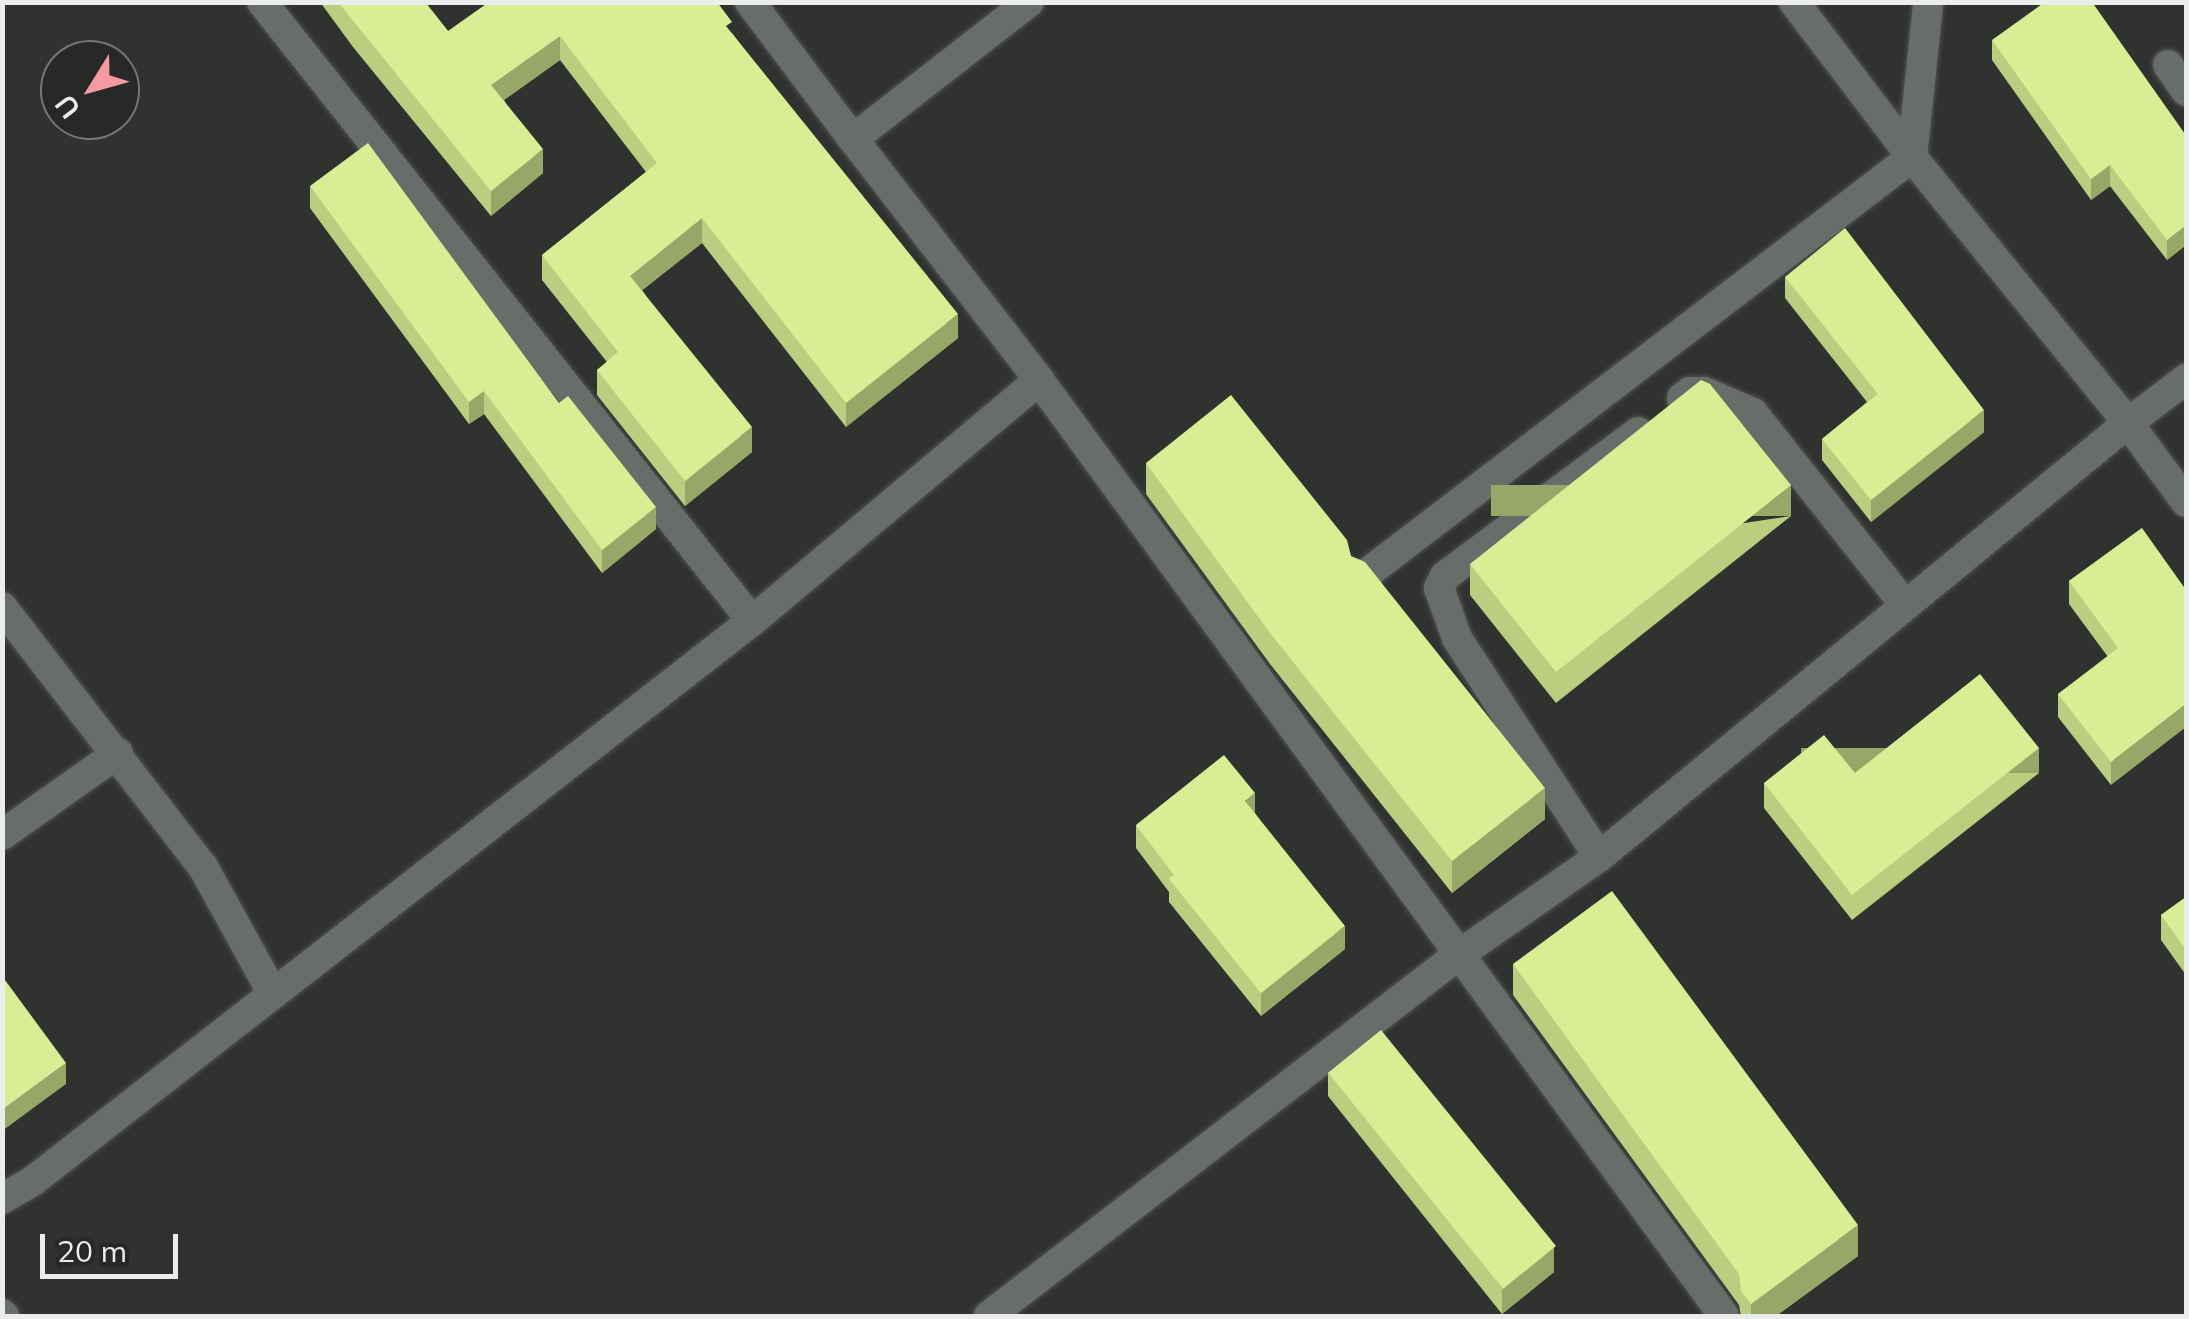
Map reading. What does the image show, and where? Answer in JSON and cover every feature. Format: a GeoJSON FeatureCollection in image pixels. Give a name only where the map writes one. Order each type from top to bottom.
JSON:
{"type":"FeatureCollection","features":[{"type":"Feature","properties":{"kind":"street"},"geometry":{"type":"LineString","coordinates":[[262,2],[752,621]]}},
{"type":"Feature","properties":{"kind":"street"},"geometry":{"type":"LineString","coordinates":[[750,2],[1038,380],[1724,1316]]}},
{"type":"Feature","properties":{"kind":"street"},"geometry":{"type":"LineString","coordinates":[[1794,2],[1912,157],[2128,423],[2186,502]]}},
{"type":"Feature","properties":{"kind":"street"},"geometry":{"type":"LineString","coordinates":[[1365,575],[1912,157],[1928,5]]}},
{"type":"Feature","properties":{"kind":"street"},"geometry":{"type":"LineString","coordinates":[[853,139],[1021,6]]}},
{"type":"Feature","properties":{"kind":"street"},"geometry":{"type":"LineString","coordinates":[[2168,65],[2186,92]]}},
{"type":"Feature","properties":{"kind":"street"},"geometry":{"type":"LineString","coordinates":[[989,1316],[1457,956],[1599,858],[1904,605],[2186,379]]}},
{"type":"Feature","properties":{"kind":"street"},"geometry":{"type":"LineString","coordinates":[[2,1199],[33,1180],[752,621],[1038,380]]}},
{"type":"Feature","properties":{"kind":"street"},"geometry":{"type":"LineString","coordinates":[[1599,858],[1457,638],[1440,588],[1446,576],[1690,392],[1704,392],[1753,412],[1904,605]]}},
{"type":"Feature","properties":{"kind":"street"},"geometry":{"type":"LineString","coordinates":[[2,608],[203,867],[273,994]]}},
{"type":"Feature","properties":{"kind":"street"},"geometry":{"type":"LineString","coordinates":[[2,835],[118,753]]}},
{"type":"Feature","properties":{"kind":"building"},"geometry":{"type":"Polygon","coordinates":[[[338,2],[425,2],[448,31],[489,2],[717,2],[732,22],[726,26],[958,314],[846,403],[702,218],[630,276],[752,427],[685,481],[597,370],[618,352],[542,255],[657,163],[560,36],[491,85],[543,149],[491,191],[338,2]]]}},
{"type":"Feature","properties":{"kind":"building"},"geometry":{"type":"Polygon","coordinates":[[[2045,2],[2092,2],[2186,133],[2186,225],[2167,240],[2110,165],[2091,179],[1992,40],[2045,2]]]}},
{"type":"Feature","properties":{"kind":"building"},"geometry":{"type":"Polygon","coordinates":[[[368,143],[559,403],[568,396],[656,507],[602,550],[484,391],[469,402],[310,186],[368,143]]]}},
{"type":"Feature","properties":{"kind":"building"},"geometry":{"type":"Polygon","coordinates":[[[1845,228],[1984,410],[1871,500],[1822,439],[1878,394],[1785,277],[1845,228]]]}},
{"type":"Feature","properties":{"kind":"building"},"geometry":{"type":"Polygon","coordinates":[[[1701,380],[1710,384],[1791,485],[1556,672],[1470,564],[1701,380]]]}},
{"type":"Feature","properties":{"kind":"building"},"geometry":{"type":"Polygon","coordinates":[[[1231,395],[1347,540],[1351,556],[1365,562],[1545,788],[1452,861],[1270,633],[1146,463],[1231,395]]]}},
{"type":"Feature","properties":{"kind":"building"},"geometry":{"type":"Polygon","coordinates":[[[2142,528],[2186,590],[2186,704],[2111,762],[2058,694],[2118,648],[2069,581],[2142,528]]]}},
{"type":"Feature","properties":{"kind":"building"},"geometry":{"type":"Polygon","coordinates":[[[1980,674],[2039,748],[1852,895],[1764,783],[1824,735],[1855,773],[1980,674]]]}},
{"type":"Feature","properties":{"kind":"building"},"geometry":{"type":"Polygon","coordinates":[[[1224,755],[1255,793],[1245,801],[1345,926],[1261,993],[1169,879],[1174,875],[1136,825],[1224,755]]]}},
{"type":"Feature","properties":{"kind":"building"},"geometry":{"type":"Polygon","coordinates":[[[1612,891],[1858,1225],[1751,1304],[1741,1291],[1739,1274],[1513,964],[1612,891]]]}},
{"type":"Feature","properties":{"kind":"building"},"geometry":{"type":"Polygon","coordinates":[[[2186,897],[2186,950],[2161,915],[2186,897]]]}},
{"type":"Feature","properties":{"kind":"building"},"geometry":{"type":"Polygon","coordinates":[[[2,976],[66,1063],[2,1110],[2,976]]]}},
{"type":"Feature","properties":{"kind":"building"},"geometry":{"type":"Polygon","coordinates":[[[1381,1030],[1556,1246],[1503,1289],[1328,1073],[1381,1030]]]}}]}
